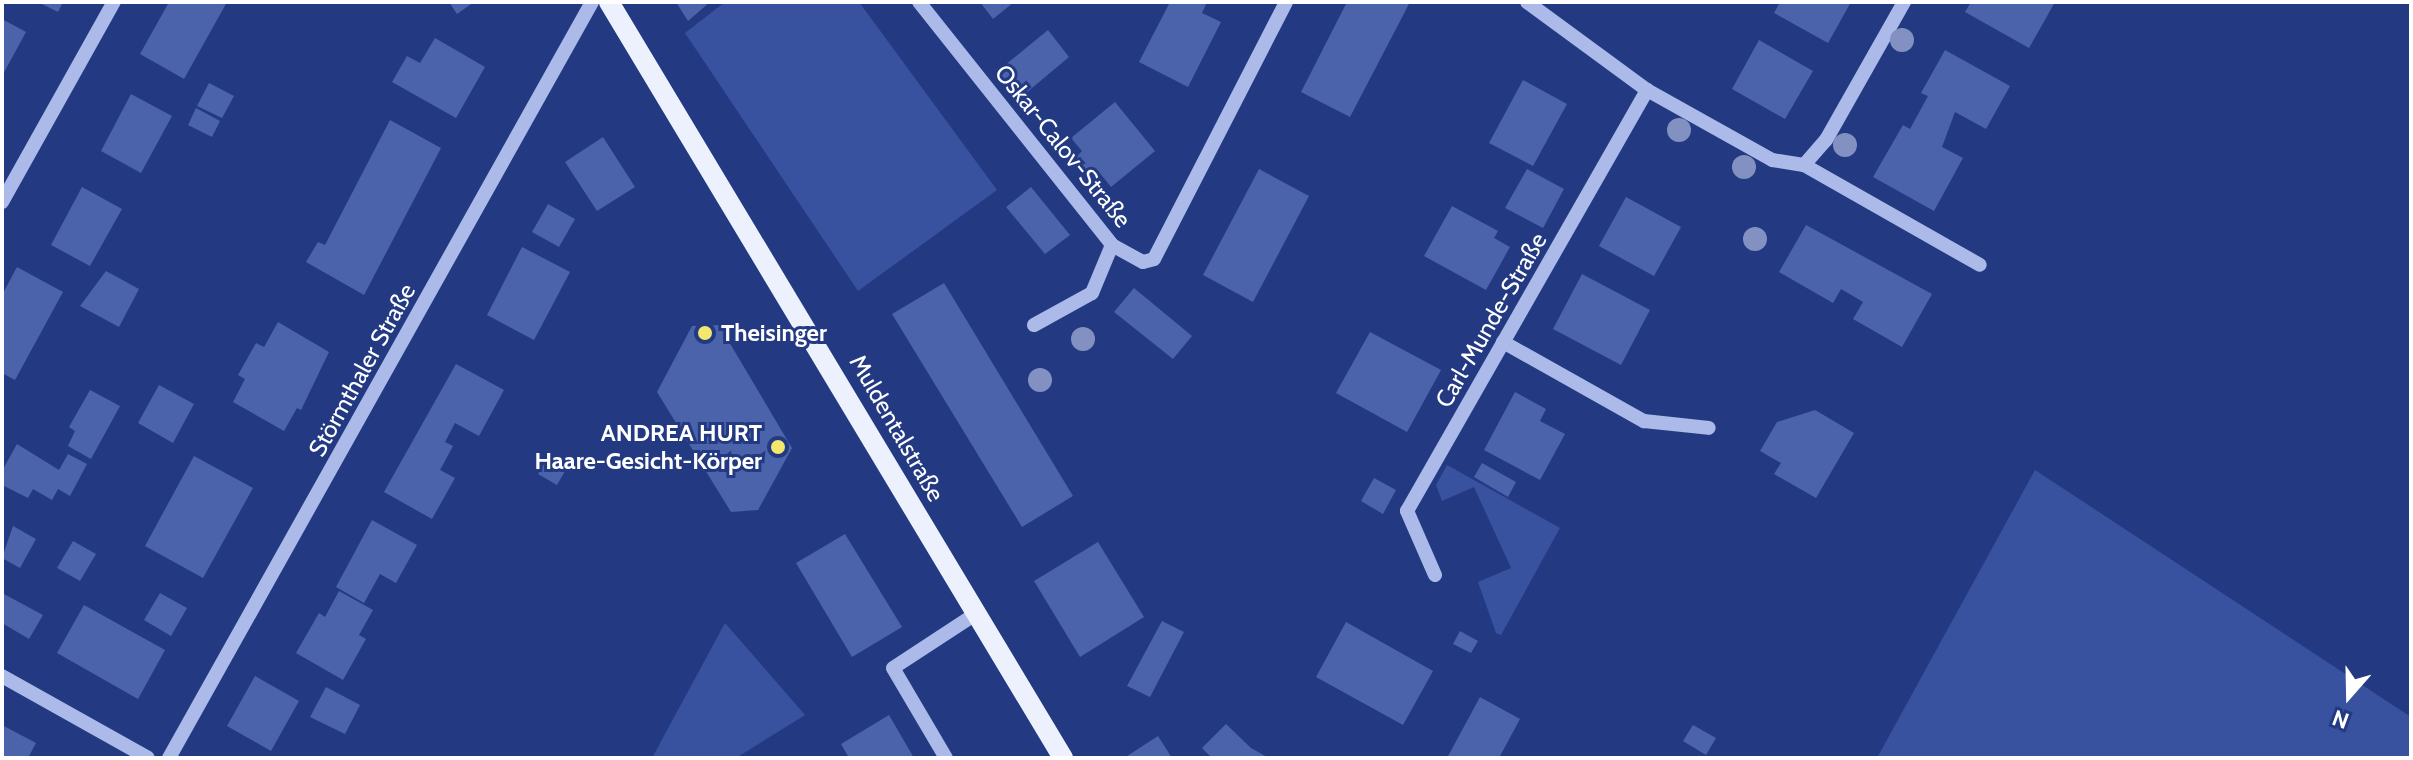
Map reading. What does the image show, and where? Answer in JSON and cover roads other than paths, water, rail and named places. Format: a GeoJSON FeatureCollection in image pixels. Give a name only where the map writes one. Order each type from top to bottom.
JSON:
{"type":"FeatureCollection","features":[{"type":"Feature","properties":{"kind":"main road","name":"Muldentalstraße"},"geometry":{"type":"LineString","coordinates":[[609,2],[748,225],[974,615],[1063,758]]}},
{"type":"Feature","properties":{"kind":"street"},"geometry":{"type":"LineString","coordinates":[[2,202],[114,2]]}},
{"type":"Feature","properties":{"kind":"street","name":"Störmthaler Straße"},"geometry":{"type":"LineString","coordinates":[[169,758],[592,2]]}},
{"type":"Feature","properties":{"kind":"street","name":"Oskar-Calov-Straße"},"geometry":{"type":"LineString","coordinates":[[919,2],[1112,245],[1143,262],[1154,259],[1286,2]]}},
{"type":"Feature","properties":{"kind":"street"},"geometry":{"type":"LineString","coordinates":[[1527,2],[1647,90],[1772,160],[1804,165],[1980,265]]}},
{"type":"Feature","properties":{"kind":"street"},"geometry":{"type":"LineString","coordinates":[[1804,165],[1826,140],[1904,2]]}},
{"type":"Feature","properties":{"kind":"street","name":"Carl-Munde-Straße"},"geometry":{"type":"LineString","coordinates":[[1435,575],[1407,511],[1647,90]]}},
{"type":"Feature","properties":{"kind":"street"},"geometry":{"type":"LineString","coordinates":[[1034,325],[1092,293],[1112,245]]}},
{"type":"Feature","properties":{"kind":"street"},"geometry":{"type":"LineString","coordinates":[[1503,342],[1644,421],[1709,428]]}},
{"type":"Feature","properties":{"kind":"street"},"geometry":{"type":"LineString","coordinates":[[946,758],[893,668],[974,615]]}},
{"type":"Feature","properties":{"kind":"street"},"geometry":{"type":"LineString","coordinates":[[2,676],[148,758]]}},
{"type":"Feature","properties":{"kind":"place","name":"Theisinger"},"geometry":{"type":"Point","coordinates":[705,333]}},
{"type":"Feature","properties":{"kind":"place","name":"ANDREA HURT Haare-Gesicht-Körper"},"geometry":{"type":"Point","coordinates":[778,447]}}]}
